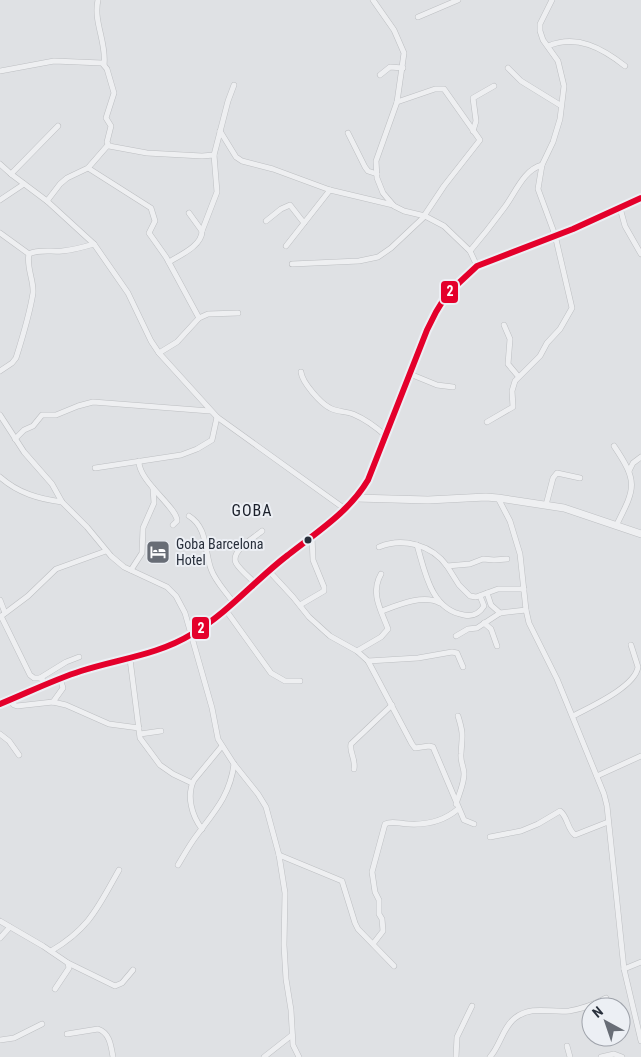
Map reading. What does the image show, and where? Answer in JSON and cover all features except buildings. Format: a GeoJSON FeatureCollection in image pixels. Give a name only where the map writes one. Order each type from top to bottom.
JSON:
{"type":"FeatureCollection","features":[{"type":"Feature","properties":{"kind":"street"},"geometry":{"type":"LineString","coordinates":[[98,0],[96,10],[104,65]]}},
{"type":"Feature","properties":{"kind":"street"},"geometry":{"type":"LineString","coordinates":[[373,0],[394,30],[404,53],[397,102],[376,162],[376,174],[383,193],[394,206]]}},
{"type":"Feature","properties":{"kind":"street"},"geometry":{"type":"LineString","coordinates":[[418,17],[458,0]]}},
{"type":"Feature","properties":{"kind":"street"},"geometry":{"type":"LineString","coordinates":[[487,422],[513,407],[512,392],[514,381],[540,356],[572,308],[555,235],[538,189],[542,165],[553,142],[560,119],[560,105],[564,86],[558,61],[543,40],[540,24],[552,0]]}},
{"type":"Feature","properties":{"kind":"street"},"geometry":{"type":"LineString","coordinates":[[548,46],[566,40],[584,43],[603,51],[624,66]]}},
{"type":"Feature","properties":{"kind":"street"},"geometry":{"type":"LineString","coordinates":[[0,72],[54,61],[100,62],[107,69],[114,93],[106,118],[112,128],[107,142],[108,145],[88,168],[67,178],[60,184],[47,201]]}},
{"type":"Feature","properties":{"kind":"street"},"geometry":{"type":"LineString","coordinates":[[380,75],[390,67],[403,68]]}},
{"type":"Feature","properties":{"kind":"street"},"geometry":{"type":"LineString","coordinates":[[508,68],[521,81],[560,105]]}},
{"type":"Feature","properties":{"kind":"street"},"geometry":{"type":"LineString","coordinates":[[169,262],[201,238],[217,192],[214,155],[234,85]]}},
{"type":"Feature","properties":{"kind":"street"},"geometry":{"type":"LineString","coordinates":[[473,131],[476,121],[473,98],[494,86]]}},
{"type":"Feature","properties":{"kind":"street"},"geometry":{"type":"LineString","coordinates":[[292,264],[359,261],[378,257],[392,248],[425,216],[444,186],[480,140],[444,89],[397,102]]}},
{"type":"Feature","properties":{"kind":"street"},"geometry":{"type":"LineString","coordinates":[[10,174],[58,126]]}},
{"type":"Feature","properties":{"kind":"street"},"geometry":{"type":"LineString","coordinates":[[220,131],[239,160],[281,172],[330,190],[394,206],[404,212],[425,216],[444,226],[470,250],[477,266]]}},
{"type":"Feature","properties":{"kind":"street"},"geometry":{"type":"LineString","coordinates":[[348,132],[368,171],[376,174]]}},
{"type":"Feature","properties":{"kind":"street"},"geometry":{"type":"LineString","coordinates":[[108,145],[147,153],[214,155]]}},
{"type":"Feature","properties":{"kind":"street"},"geometry":{"type":"LineString","coordinates":[[0,164],[10,174],[47,201],[94,244],[128,293],[151,341],[159,353],[217,418],[345,509]]}},
{"type":"Feature","properties":{"kind":"street"},"geometry":{"type":"LineString","coordinates":[[470,250],[505,207],[531,170],[542,165]]}},
{"type":"Feature","properties":{"kind":"street"},"geometry":{"type":"LineString","coordinates":[[88,168],[151,208],[155,221],[150,233],[169,262],[199,318]]}},
{"type":"Feature","properties":{"kind":"street"},"geometry":{"type":"LineString","coordinates":[[0,200],[24,184]]}},
{"type":"Feature","properties":{"kind":"street"},"geometry":{"type":"LineString","coordinates":[[286,246],[330,190]]}},
{"type":"Feature","properties":{"kind":"street"},"geometry":{"type":"LineString","coordinates":[[0,600],[2,615],[30,675],[42,682],[130,659],[172,645],[192,634],[312,537],[356,498],[368,480],[436,312],[447,294],[477,266],[641,198]]}},
{"type":"Feature","properties":{"kind":"street"},"geometry":{"type":"LineString","coordinates":[[266,221],[281,209],[290,205],[304,223]]}},
{"type":"Feature","properties":{"kind":"street"},"geometry":{"type":"LineString","coordinates":[[620,208],[625,226],[641,254]]}},
{"type":"Feature","properties":{"kind":"street"},"geometry":{"type":"LineString","coordinates":[[189,213],[202,231]]}},
{"type":"Feature","properties":{"kind":"street"},"geometry":{"type":"LineString","coordinates":[[0,233],[30,254]]}},
{"type":"Feature","properties":{"kind":"street"},"geometry":{"type":"LineString","coordinates":[[30,254],[37,251],[64,251],[94,244]]}},
{"type":"Feature","properties":{"kind":"street"},"geometry":{"type":"LineString","coordinates":[[0,371],[16,358],[30,305],[33,292],[29,262],[30,254]]}},
{"type":"Feature","properties":{"kind":"street"},"geometry":{"type":"LineString","coordinates":[[159,353],[187,333],[199,318],[208,314],[238,313]]}},
{"type":"Feature","properties":{"kind":"street"},"geometry":{"type":"LineString","coordinates":[[504,325],[510,339],[508,364],[518,376]]}},
{"type":"Feature","properties":{"kind":"street"},"geometry":{"type":"LineString","coordinates":[[301,372],[304,382],[327,406],[368,421],[386,436]]}},
{"type":"Feature","properties":{"kind":"street"},"geometry":{"type":"LineString","coordinates":[[410,374],[436,385],[453,387]]}},
{"type":"Feature","properties":{"kind":"street"},"geometry":{"type":"LineString","coordinates":[[15,439],[24,430],[33,426],[42,415],[56,415],[93,402],[211,411]]}},
{"type":"Feature","properties":{"kind":"street"},"geometry":{"type":"LineString","coordinates":[[0,416],[24,452],[52,484],[62,502],[116,562],[154,580],[172,592],[186,613],[212,708],[218,740],[266,807],[279,855],[285,893],[284,945],[286,979],[291,1010],[293,1045],[299,1057]]}},
{"type":"Feature","properties":{"kind":"street"},"geometry":{"type":"LineString","coordinates":[[95,468],[188,453],[208,443],[214,436],[217,418]]}},
{"type":"Feature","properties":{"kind":"street"},"geometry":{"type":"LineString","coordinates":[[614,446],[629,471],[632,481],[632,493],[616,526]]}},
{"type":"Feature","properties":{"kind":"street"},"geometry":{"type":"LineString","coordinates":[[629,471],[633,463],[641,457]]}},
{"type":"Feature","properties":{"kind":"street"},"geometry":{"type":"LineString","coordinates":[[139,462],[139,469],[176,515],[177,521],[173,525]]}},
{"type":"Feature","properties":{"kind":"street"},"geometry":{"type":"LineString","coordinates":[[546,505],[553,478],[557,473],[580,478]]}},
{"type":"Feature","properties":{"kind":"street"},"geometry":{"type":"LineString","coordinates":[[0,477],[7,483],[30,495],[44,500],[62,502]]}},
{"type":"Feature","properties":{"kind":"street"},"geometry":{"type":"LineString","coordinates":[[130,570],[142,553],[143,528],[154,503],[153,488]]}},
{"type":"Feature","properties":{"kind":"street"},"geometry":{"type":"LineString","coordinates":[[356,498],[428,500],[498,498],[564,508],[641,534]]}},
{"type":"Feature","properties":{"kind":"street"},"geometry":{"type":"LineString","coordinates":[[498,498],[510,521],[518,546],[526,610],[533,632],[573,716],[607,806],[624,969],[641,1041]]}},
{"type":"Feature","properties":{"kind":"street"},"geometry":{"type":"LineString","coordinates":[[188,516],[198,524],[202,531],[212,572],[233,602]]}},
{"type":"Feature","properties":{"kind":"street"},"geometry":{"type":"LineString","coordinates":[[255,583],[236,563],[235,557],[237,550],[262,531]]}},
{"type":"Feature","properties":{"kind":"street"},"geometry":{"type":"LineString","coordinates":[[300,605],[324,591],[313,560],[312,537]]}},
{"type":"Feature","properties":{"kind":"street"},"geometry":{"type":"LineString","coordinates":[[379,547],[410,543],[434,552],[441,557],[465,593],[470,596],[480,596],[498,589],[524,589]]}},
{"type":"Feature","properties":{"kind":"street"},"geometry":{"type":"LineString","coordinates":[[417,545],[430,587],[440,603],[450,612],[466,616],[474,615],[481,611],[484,606],[480,596]]}},
{"type":"Feature","properties":{"kind":"street"},"geometry":{"type":"LineString","coordinates":[[2,615],[28,596],[56,570],[106,551]]}},
{"type":"Feature","properties":{"kind":"street"},"geometry":{"type":"LineString","coordinates":[[448,566],[470,564],[483,558],[494,560],[507,559]]}},
{"type":"Feature","properties":{"kind":"street"},"geometry":{"type":"LineString","coordinates":[[269,571],[309,617],[330,636],[357,651],[368,661],[415,748],[433,747],[457,807],[464,820],[474,824]]}},
{"type":"Feature","properties":{"kind":"street"},"geometry":{"type":"LineString","coordinates":[[357,651],[388,629],[376,600],[377,580],[381,574]]}},
{"type":"Feature","properties":{"kind":"street"},"geometry":{"type":"LineString","coordinates":[[487,593],[491,605],[500,613]]}},
{"type":"Feature","properties":{"kind":"street"},"geometry":{"type":"LineString","coordinates":[[382,611],[415,601],[431,600],[440,603]]}},
{"type":"Feature","properties":{"kind":"street"},"geometry":{"type":"LineString","coordinates":[[225,609],[271,674],[280,680],[300,681]]}},
{"type":"Feature","properties":{"kind":"street"},"geometry":{"type":"LineString","coordinates":[[456,636],[468,629],[477,628],[500,613],[526,610]]}},
{"type":"Feature","properties":{"kind":"street"},"geometry":{"type":"LineString","coordinates":[[484,623],[491,629],[497,646]]}},
{"type":"Feature","properties":{"kind":"street"},"geometry":{"type":"LineString","coordinates":[[573,716],[610,697],[633,677],[638,667],[631,645]]}},
{"type":"Feature","properties":{"kind":"street"},"geometry":{"type":"LineString","coordinates":[[368,661],[418,658],[452,652],[457,653],[463,667]]}},
{"type":"Feature","properties":{"kind":"street"},"geometry":{"type":"LineString","coordinates":[[0,704],[42,682],[66,662],[79,657]]}},
{"type":"Feature","properties":{"kind":"street"},"geometry":{"type":"LineString","coordinates":[[130,659],[142,743],[160,765],[192,783]]}},
{"type":"Feature","properties":{"kind":"street"},"geometry":{"type":"LineString","coordinates":[[52,702],[63,688],[60,678]]}},
{"type":"Feature","properties":{"kind":"street"},"geometry":{"type":"LineString","coordinates":[[9,700],[17,706],[52,702],[66,705],[109,724],[139,731],[160,731]]}},
{"type":"Feature","properties":{"kind":"street"},"geometry":{"type":"LineString","coordinates":[[354,769],[356,763],[350,749],[351,744],[392,705]]}},
{"type":"Feature","properties":{"kind":"street"},"geometry":{"type":"LineString","coordinates":[[373,944],[383,931],[382,919],[379,914],[379,900],[375,892],[372,872],[385,824],[390,822],[409,824],[438,821],[457,807],[464,774],[461,760],[464,740],[458,716]]}},
{"type":"Feature","properties":{"kind":"street"},"geometry":{"type":"LineString","coordinates":[[0,734],[9,741],[19,756]]}},
{"type":"Feature","properties":{"kind":"street"},"geometry":{"type":"LineString","coordinates":[[202,829],[195,818],[189,794],[192,783],[222,746]]}},
{"type":"Feature","properties":{"kind":"street"},"geometry":{"type":"LineString","coordinates":[[597,776],[641,756]]}},
{"type":"Feature","properties":{"kind":"street"},"geometry":{"type":"LineString","coordinates":[[178,865],[212,817],[226,793],[232,777],[234,764]]}},
{"type":"Feature","properties":{"kind":"street"},"geometry":{"type":"LineString","coordinates":[[490,837],[521,831],[538,824],[560,810],[564,814],[571,833],[574,835],[608,822]]}},
{"type":"Feature","properties":{"kind":"street"},"geometry":{"type":"LineString","coordinates":[[279,855],[342,881],[355,924],[394,966]]}},
{"type":"Feature","properties":{"kind":"street"},"geometry":{"type":"LineString","coordinates":[[51,951],[70,940],[92,916],[119,870]]}},
{"type":"Feature","properties":{"kind":"street"},"geometry":{"type":"LineString","coordinates":[[0,921],[68,963],[115,986],[119,985],[133,970]]}},
{"type":"Feature","properties":{"kind":"street"},"geometry":{"type":"LineString","coordinates":[[0,938],[10,927]]}},
{"type":"Feature","properties":{"kind":"street"},"geometry":{"type":"LineString","coordinates":[[624,969],[641,962]]}},
{"type":"Feature","properties":{"kind":"street"},"geometry":{"type":"LineString","coordinates":[[55,989],[69,968],[68,963]]}},
{"type":"Feature","properties":{"kind":"street"},"geometry":{"type":"LineString","coordinates":[[456,1057],[456,1037],[472,1006]]}},
{"type":"Feature","properties":{"kind":"street"},"geometry":{"type":"LineString","coordinates":[[490,1057],[510,1022],[524,1012],[537,1010],[570,1011],[581,1008]]}},
{"type":"Feature","properties":{"kind":"street"},"geometry":{"type":"LineString","coordinates":[[0,1040],[14,1038],[42,1024]]}},
{"type":"Feature","properties":{"kind":"street"},"geometry":{"type":"LineString","coordinates":[[67,1034],[98,1029],[103,1031],[108,1037],[113,1057]]}},
{"type":"Feature","properties":{"kind":"street"},"geometry":{"type":"LineString","coordinates":[[264,1057],[292,1035]]}},
{"type":"Feature","properties":{"kind":"street"},"geometry":{"type":"LineString","coordinates":[[567,1046],[570,1057]]}},
{"type":"Feature","properties":{"kind":"street"},"geometry":{"type":"LineString","coordinates":[[601,1057],[614,1054],[622,1057]]}},
{"type":"Feature","properties":{"kind":"transit line","name":"2"},"geometry":{"type":"LineString","coordinates":[[0,704],[50,682],[166,647],[192,634],[218,616],[276,565],[342,512],[368,480],[427,330],[447,294],[477,266],[573,229],[641,198]]}},
{"type":"Feature","properties":{"kind":"place","name":"Goba Barcelona Hotel"},"geometry":{"type":"Point","coordinates":[158,552]}},
{"type":"Feature","properties":{"kind":"district","name":"GOBA"},"geometry":{"type":"Point","coordinates":[252,510]}}]}
